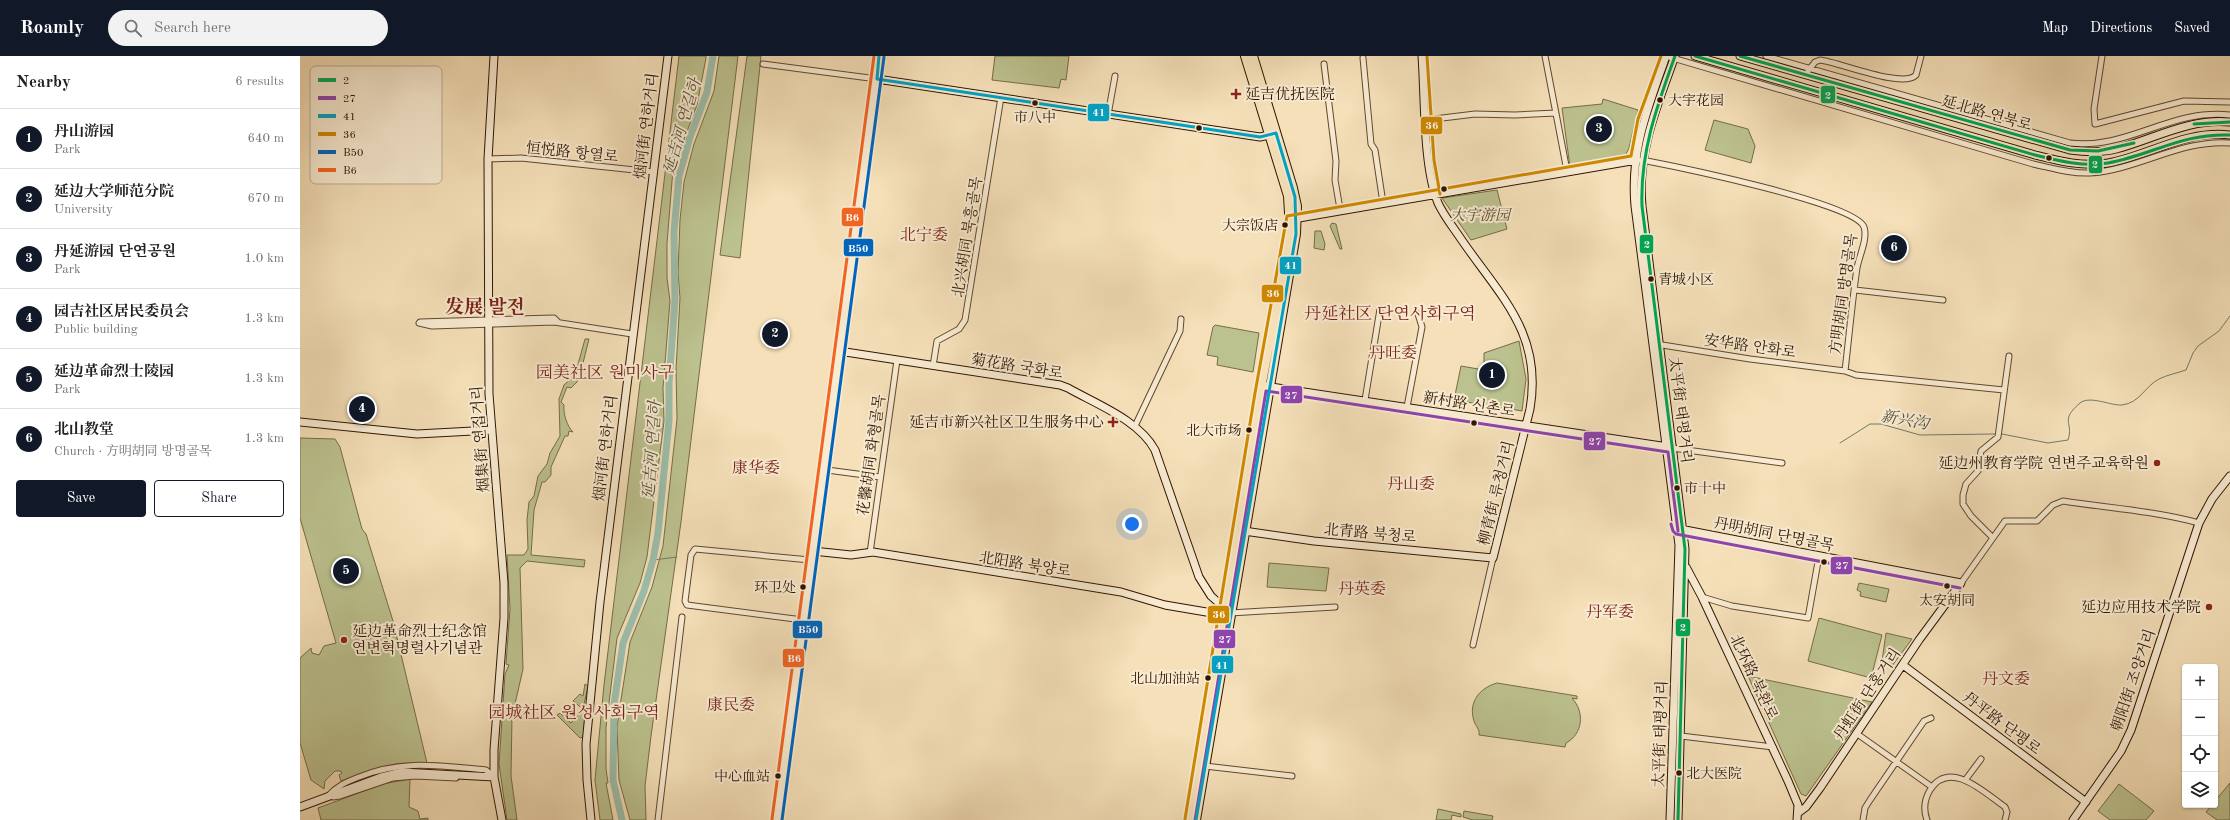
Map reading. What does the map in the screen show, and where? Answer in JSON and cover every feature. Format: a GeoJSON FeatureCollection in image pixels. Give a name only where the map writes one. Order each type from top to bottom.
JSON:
{"type":"FeatureCollection","features":[{"type":"Feature","properties":{"kind":"main road"},"geometry":{"type":"LineString","coordinates":[[1245,56],[1274,134]]}},
{"type":"Feature","properties":{"kind":"main road"},"geometry":{"type":"LineString","coordinates":[[1196,820],[1206,766],[1227,612],[1244,531],[1286,260],[1294,218],[1274,134],[1253,56]]}},
{"type":"Feature","properties":{"kind":"main road"},"geometry":{"type":"LineString","coordinates":[[1190,820],[1266,386]]}},
{"type":"Feature","properties":{"kind":"street","name":"烟集街 연집거리"},"geometry":{"type":"LineString","coordinates":[[494,56],[488,159],[489,394],[504,583],[504,618],[494,738],[494,777],[502,820]]}},
{"type":"Feature","properties":{"kind":"street","name":"烟河街 연하거리"},"geometry":{"type":"LineString","coordinates":[[591,820],[587,780],[586,744],[602,587],[632,334],[668,56]]}},
{"type":"Feature","properties":{"kind":"street"},"geometry":{"type":"LineString","coordinates":[[879,80],[880,56]]}},
{"type":"Feature","properties":{"kind":"street"},"geometry":{"type":"LineString","coordinates":[[781,820],[841,351],[879,80],[884,56]]}},
{"type":"Feature","properties":{"kind":"street","name":"柳青街 류청거리"},"geometry":{"type":"LineString","coordinates":[[1422,56],[1429,161],[1435,195],[1444,214],[1510,305],[1522,329],[1530,352],[1533,381],[1532,400],[1493,558]]}},
{"type":"Feature","properties":{"kind":"street"},"geometry":{"type":"LineString","coordinates":[[1545,56],[1567,171]]}},
{"type":"Feature","properties":{"kind":"street"},"geometry":{"type":"LineString","coordinates":[[1666,56],[1674,57],[2061,170],[2090,173],[2103,171],[2125,166],[2191,146],[2230,143]]}},
{"type":"Feature","properties":{"kind":"street","name":"太平街 태평거리"},"geometry":{"type":"LineString","coordinates":[[1666,56],[1643,121],[1638,160],[1635,206],[1656,343],[1685,566],[1678,820]]}},
{"type":"Feature","properties":{"kind":"street","name":"延北路 연북로"},"geometry":{"type":"LineString","coordinates":[[1695,56],[2035,155],[2071,163],[2092,164],[2115,161],[2193,136],[2230,135]]}},
{"type":"Feature","properties":{"kind":"street","name":"延北路 연북로"},"geometry":{"type":"LineString","coordinates":[[1740,56],[1808,72],[2045,143],[2084,152],[2115,149],[2190,125],[2230,122]]}},
{"type":"Feature","properties":{"kind":"street"},"geometry":{"type":"LineString","coordinates":[[1766,56],[1808,72],[2075,144],[2105,143],[2183,117],[2208,114],[2230,115]]}},
{"type":"Feature","properties":{"kind":"street"},"geometry":{"type":"LineString","coordinates":[[1808,72],[1818,61],[1825,61],[1893,79],[1907,80],[1916,75],[1921,56]]}},
{"type":"Feature","properties":{"kind":"street"},"geometry":{"type":"LineString","coordinates":[[2102,56],[2094,109],[2095,124],[2184,101],[2206,100],[2230,102]]}},
{"type":"Feature","properties":{"kind":"street","name":"太平街 태평거리"},"geometry":{"type":"LineString","coordinates":[[1638,160],[1674,57]]}},
{"type":"Feature","properties":{"kind":"street"},"geometry":{"type":"LineString","coordinates":[[1363,58],[1371,144],[1375,150],[1383,203]]}},
{"type":"Feature","properties":{"kind":"street"},"geometry":{"type":"LineString","coordinates":[[762,64],[1001,97],[1260,138],[1274,134]]}},
{"type":"Feature","properties":{"kind":"street"},"geometry":{"type":"LineString","coordinates":[[1324,64],[1336,161],[1334,180],[1340,209]]}},
{"type":"Feature","properties":{"kind":"street"},"geometry":{"type":"LineString","coordinates":[[1108,115],[1115,76]]}},
{"type":"Feature","properties":{"kind":"street","name":"北兴胡同 북흥골목"},"geometry":{"type":"LineString","coordinates":[[933,366],[937,341],[959,329],[965,320],[1001,97]]}},
{"type":"Feature","properties":{"kind":"street"},"geometry":{"type":"LineString","coordinates":[[1426,120],[1475,114],[1515,115],[1556,113]]}},
{"type":"Feature","properties":{"kind":"street","name":"恒悦路 항열로"},"geometry":{"type":"LineString","coordinates":[[488,159],[521,158],[654,172]]}},
{"type":"Feature","properties":{"kind":"street"},"geometry":{"type":"LineString","coordinates":[[1294,218],[1340,209],[1435,195],[1567,171],[1638,160]]}},
{"type":"Feature","properties":{"kind":"street","name":"方明胡同 방명골목"},"geometry":{"type":"LineString","coordinates":[[1638,160],[1679,167],[1798,196],[1847,213],[1861,220],[1864,225],[1864,236],[1859,257],[1845,371]]}},
{"type":"Feature","properties":{"kind":"street"},"geometry":{"type":"LineString","coordinates":[[1855,290],[1943,300]]}},
{"type":"Feature","properties":{"kind":"street"},"geometry":{"type":"LineString","coordinates":[[1365,400],[1380,309]]}},
{"type":"Feature","properties":{"kind":"street"},"geometry":{"type":"LineString","coordinates":[[1407,407],[1422,327],[1418,314]]}},
{"type":"Feature","properties":{"kind":"street"},"geometry":{"type":"LineString","coordinates":[[1135,426],[1163,372],[1180,331],[1181,319]]}},
{"type":"Feature","properties":{"kind":"street"},"geometry":{"type":"LineString","coordinates":[[489,321],[432,326],[419,323],[423,321],[489,321],[559,322],[632,334]]}},
{"type":"Feature","properties":{"kind":"street","name":"安华路 안화로"},"geometry":{"type":"LineString","coordinates":[[1656,343],[1750,359],[1845,371],[1856,375],[2004,390]]}},
{"type":"Feature","properties":{"kind":"street"},"geometry":{"type":"LineString","coordinates":[[777,820],[810,560],[815,551],[827,470],[841,351]]}},
{"type":"Feature","properties":{"kind":"street","name":"菊花路 국화로"},"geometry":{"type":"LineString","coordinates":[[841,351],[1060,385],[1135,426],[1150,441],[1155,450],[1199,577],[1211,596],[1227,612]]}},
{"type":"Feature","properties":{"kind":"street"},"geometry":{"type":"LineString","coordinates":[[1992,537],[1971,516],[1963,504],[1963,495],[1966,484],[1978,471],[1981,451],[1998,437],[2009,356]]}},
{"type":"Feature","properties":{"kind":"street","name":"花馨胡同 화형골목"},"geometry":{"type":"LineString","coordinates":[[870,552],[897,360]]}},
{"type":"Feature","properties":{"kind":"street","name":"新村路 신촌로"},"geometry":{"type":"LineString","coordinates":[[1266,386],[1669,447]]}},
{"type":"Feature","properties":{"kind":"street"},"geometry":{"type":"LineString","coordinates":[[300,422],[417,434],[492,430]]}},
{"type":"Feature","properties":{"kind":"street"},"geometry":{"type":"LineString","coordinates":[[1669,447],[1782,463]]}},
{"type":"Feature","properties":{"kind":"street"},"geometry":{"type":"LineString","coordinates":[[827,470],[880,477]]}},
{"type":"Feature","properties":{"kind":"street","name":"朝阳街 조양거리"},"geometry":{"type":"LineString","coordinates":[[2073,820],[2121,750],[2131,730],[2199,523],[2212,499],[2230,476]]}},
{"type":"Feature","properties":{"kind":"street"},"geometry":{"type":"LineString","coordinates":[[1961,583],[1992,537],[2005,521],[2036,521],[2056,503],[2063,501],[2183,519],[2199,523]]}},
{"type":"Feature","properties":{"kind":"street","name":"太平街 태평거리"},"geometry":{"type":"LineString","coordinates":[[1670,820],[1680,529]]}},
{"type":"Feature","properties":{"kind":"street","name":"丹明胡同 단명골목"},"geometry":{"type":"LineString","coordinates":[[1680,529],[1961,583]]}},
{"type":"Feature","properties":{"kind":"street","name":"北青路 북청로"},"geometry":{"type":"LineString","coordinates":[[1244,531],[1314,541],[1493,558]]}},
{"type":"Feature","properties":{"kind":"street"},"geometry":{"type":"LineString","coordinates":[[803,620],[688,605],[685,601],[691,555],[695,549],[810,560]]}},
{"type":"Feature","properties":{"kind":"street","name":"北阳路 북양로"},"geometry":{"type":"LineString","coordinates":[[815,551],[851,555],[870,552],[1121,592],[1165,605],[1227,612]]}},
{"type":"Feature","properties":{"kind":"street","name":"北环路 북환로"},"geometry":{"type":"LineString","coordinates":[[1679,555],[1702,597],[1773,747],[1797,802],[1798,816]]}},
{"type":"Feature","properties":{"kind":"street"},"geometry":{"type":"LineString","coordinates":[[1702,597],[1732,606],[1808,618],[1819,556]]}},
{"type":"Feature","properties":{"kind":"street"},"geometry":{"type":"LineString","coordinates":[[1473,645],[1493,558]]}},
{"type":"Feature","properties":{"kind":"street","name":"丹虹街 단홍거리"},"geometry":{"type":"LineString","coordinates":[[1798,816],[1820,788],[1856,733],[1961,583]]}},
{"type":"Feature","properties":{"kind":"street"},"geometry":{"type":"LineString","coordinates":[[1227,612],[1335,607]]}},
{"type":"Feature","properties":{"kind":"street"},"geometry":{"type":"LineString","coordinates":[[658,820],[682,617]]}},
{"type":"Feature","properties":{"kind":"street","name":"丹平路 단평로"},"geometry":{"type":"LineString","coordinates":[[1903,665],[2086,802]]}},
{"type":"Feature","properties":{"kind":"street"},"geometry":{"type":"LineString","coordinates":[[1863,820],[1865,808],[1870,800],[1924,721],[1931,718]]}},
{"type":"Feature","properties":{"kind":"street"},"geometry":{"type":"LineString","coordinates":[[1856,733],[1932,787]]}},
{"type":"Feature","properties":{"kind":"street"},"geometry":{"type":"LineString","coordinates":[[1681,736],[1773,747]]}},
{"type":"Feature","properties":{"kind":"street"},"geometry":{"type":"LineString","coordinates":[[1966,779],[1981,759]]}},
{"type":"Feature","properties":{"kind":"street"},"geometry":{"type":"LineString","coordinates":[[1206,766],[1292,776]]}},
{"type":"Feature","properties":{"kind":"street"},"geometry":{"type":"LineString","coordinates":[[300,807],[381,777],[402,772],[494,777]]}},
{"type":"Feature","properties":{"kind":"street"},"geometry":{"type":"LineString","coordinates":[[1927,820],[1925,803],[1932,787],[1943,780],[1958,777],[1966,779],[2005,807],[2007,812],[2005,820]]}},
{"type":"Feature","properties":{"kind":"green space"},"geometry":{"type":"Polygon","coordinates":[[[679,56],[706,56],[706,58],[697,105],[673,169],[667,243],[667,278],[670,301],[663,388],[664,421],[647,557],[640,583],[617,638],[606,727],[606,769],[608,783],[606,783],[613,820],[600,820],[595,780],[604,685],[679,56]]]}},
{"type":"Feature","properties":{"kind":"green space"},"geometry":{"type":"Polygon","coordinates":[[[719,56],[738,56],[681,522],[651,736],[645,786],[646,820],[630,820],[619,780],[617,727],[630,642],[652,587],[663,546],[677,419],[676,369],[680,298],[678,273],[680,220],[684,182],[694,144],[714,91],[719,56]]]}},
{"type":"Feature","properties":{"kind":"green space"},"geometry":{"type":"Polygon","coordinates":[[[747,56],[761,56],[740,258],[720,255],[747,56]]]}},
{"type":"Feature","properties":{"kind":"green space"},"geometry":{"type":"Polygon","coordinates":[[[995,56],[1069,56],[1066,80],[1061,79],[1059,88],[992,80],[995,56]]]}},
{"type":"Feature","properties":{"kind":"green space"},"geometry":{"type":"Polygon","coordinates":[[[1603,99],[1638,110],[1629,148],[1625,156],[1570,167],[1562,108],[1602,104],[1603,99]]]}},
{"type":"Feature","properties":{"kind":"green space"},"geometry":{"type":"Polygon","coordinates":[[[1714,120],[1748,129],[1755,146],[1751,163],[1705,150],[1714,120]]]}},
{"type":"Feature","properties":{"kind":"green space","name":"大宇游园"},"geometry":{"type":"Polygon","coordinates":[[[1497,190],[1507,229],[1471,240],[1442,198],[1497,190]]]}},
{"type":"Feature","properties":{"kind":"green space"},"geometry":{"type":"Polygon","coordinates":[[[1332,223],[1336,224],[1342,249],[1340,249],[1330,226],[1332,223]]]}},
{"type":"Feature","properties":{"kind":"green space"},"geometry":{"type":"Polygon","coordinates":[[[1315,231],[1321,231],[1325,244],[1324,250],[1314,248],[1315,231]]]}},
{"type":"Feature","properties":{"kind":"green space"},"geometry":{"type":"Polygon","coordinates":[[[1215,325],[1259,333],[1253,372],[1217,365],[1218,357],[1207,355],[1213,327],[1215,325]]]}},
{"type":"Feature","properties":{"kind":"green space"},"geometry":{"type":"Polygon","coordinates":[[[585,339],[589,339],[577,382],[571,388],[567,387],[561,402],[564,405],[567,423],[573,432],[569,431],[568,436],[565,436],[551,467],[551,475],[545,482],[542,482],[534,510],[531,555],[585,560],[584,567],[527,561],[520,568],[523,669],[512,717],[511,776],[517,820],[507,820],[499,764],[505,674],[509,665],[506,664],[510,609],[507,555],[524,555],[528,549],[527,520],[529,502],[534,496],[538,476],[547,464],[550,453],[560,436],[559,399],[564,385],[575,375],[585,339]]]}},
{"type":"Feature","properties":{"kind":"green space"},"geometry":{"type":"Polygon","coordinates":[[[1519,341],[1526,379],[1522,411],[1454,400],[1461,366],[1484,370],[1484,353],[1519,341]]]}},
{"type":"Feature","properties":{"kind":"green space"},"geometry":{"type":"Polygon","coordinates":[[[300,438],[335,439],[340,447],[362,529],[366,534],[393,621],[427,763],[397,764],[341,781],[339,775],[342,773],[341,771],[335,771],[325,781],[324,789],[311,780],[300,743],[300,658],[311,648],[312,653],[319,655],[324,646],[336,643],[300,518],[300,438]]]}},
{"type":"Feature","properties":{"kind":"green space"},"geometry":{"type":"Polygon","coordinates":[[[1269,563],[1329,568],[1326,591],[1267,587],[1269,563]]]}},
{"type":"Feature","properties":{"kind":"green space"},"geometry":{"type":"Polygon","coordinates":[[[1859,583],[1889,589],[1886,602],[1860,596],[1861,592],[1857,590],[1859,583]]]}},
{"type":"Feature","properties":{"kind":"green space"},"geometry":{"type":"Polygon","coordinates":[[[1819,618],[1882,635],[1871,678],[1808,661],[1819,618]]]}},
{"type":"Feature","properties":{"kind":"green space"},"geometry":{"type":"Polygon","coordinates":[[[1886,633],[1912,639],[1892,666],[1882,661],[1886,633]]]}},
{"type":"Feature","properties":{"kind":"green space"},"geometry":{"type":"Polygon","coordinates":[[[1748,676],[1872,702],[1806,796],[1801,794],[1748,676]]]}},
{"type":"Feature","properties":{"kind":"green space"},"geometry":{"type":"Polygon","coordinates":[[[1497,683],[1577,696],[1577,699],[1572,698],[1579,710],[1580,716],[1579,728],[1576,734],[1566,743],[1565,747],[1479,735],[1479,731],[1474,721],[1474,702],[1480,692],[1497,683]]]}},
{"type":"Feature","properties":{"kind":"green space"},"geometry":{"type":"Polygon","coordinates":[[[585,684],[588,686],[583,709],[573,701],[580,694],[583,696],[585,684]]]}},
{"type":"Feature","properties":{"kind":"green space"},"geometry":{"type":"Polygon","coordinates":[[[582,711],[586,711],[583,737],[580,738],[557,715],[560,713],[571,723],[582,711]]]}},
{"type":"Feature","properties":{"kind":"green space"},"geometry":{"type":"Polygon","coordinates":[[[410,779],[409,807],[418,811],[420,819],[428,818],[428,820],[321,820],[318,808],[383,784],[410,779]]]}},
{"type":"Feature","properties":{"kind":"green space"},"geometry":{"type":"Polygon","coordinates":[[[2230,783],[2230,820],[2217,820],[2206,812],[2209,808],[2218,808],[2218,797],[2230,783]]]}},
{"type":"Feature","properties":{"kind":"green space"},"geometry":{"type":"Polygon","coordinates":[[[2119,784],[2154,811],[2146,820],[2110,820],[2098,811],[2119,784]]]}},
{"type":"Feature","properties":{"kind":"green space"},"geometry":{"type":"Polygon","coordinates":[[[1438,809],[1461,814],[1461,817],[1452,815],[1451,820],[1436,820],[1438,809]]]}},
{"type":"Feature","properties":{"kind":"green space"},"geometry":{"type":"Polygon","coordinates":[[[1464,811],[1493,816],[1492,820],[1473,820],[1463,817],[1464,811]]]}},
{"type":"Feature","properties":{"kind":"waterway","name":"延吉河 연길하"},"geometry":{"type":"LineString","coordinates":[[622,820],[613,780],[614,705],[623,643],[644,591],[653,560],[658,533],[669,421],[669,383],[675,300],[674,232],[679,176],[690,137],[707,92],[713,56]]}},
{"type":"Feature","properties":{"kind":"waterway","name":"新兴沟"},"geometry":{"type":"LineString","coordinates":[[2002,434],[2048,443],[2068,440],[2068,422],[2070,414],[2080,403],[2095,400],[2117,405],[2128,404],[2138,398],[2159,379],[2186,370],[2193,353],[2198,346],[2219,331],[2230,316]]}},
{"type":"Feature","properties":{"kind":"waterway","name":"新兴沟"},"geometry":{"type":"LineString","coordinates":[[1840,443],[1870,424],[1881,424],[1920,435],[1995,434]]}},
{"type":"Feature","properties":{"kind":"waterway","name":"新兴沟"},"geometry":{"type":"LineString","coordinates":[[653,560],[677,557]]}},
{"type":"Feature","properties":{"kind":"transit line","name":"B6"},"geometry":{"type":"LineString","coordinates":[[772,819],[874,56]]}},
{"type":"Feature","properties":{"kind":"transit line","name":"41"},"geometry":{"type":"LineString","coordinates":[[879,56],[877,79],[1260,137],[1276,133],[1295,197],[1296,234],[1196,820]]}},
{"type":"Feature","properties":{"kind":"transit line","name":"36"},"geometry":{"type":"LineString","coordinates":[[1427,56],[1434,160],[1440,194]]}},
{"type":"Feature","properties":{"kind":"transit line","name":"36"},"geometry":{"type":"LineString","coordinates":[[1185,819],[1255,393],[1287,216],[1631,156],[1638,119],[1661,56]]}},
{"type":"Feature","properties":{"kind":"transit line","name":"2"},"geometry":{"type":"LineString","coordinates":[[1675,56],[1656,111],[1647,148],[1642,186],[1642,206],[1685,549],[1678,820]]}},
{"type":"Feature","properties":{"kind":"transit line","name":"2"},"geometry":{"type":"LineString","coordinates":[[1695,56],[2035,155],[2071,163],[2108,163],[2197,137],[2230,135]]}},
{"type":"Feature","properties":{"kind":"transit line","name":"2"},"geometry":{"type":"LineString","coordinates":[[1740,56],[2070,150],[2098,151],[2134,143]]}},
{"type":"Feature","properties":{"kind":"transit line","name":"B50"},"geometry":{"type":"LineString","coordinates":[[782,820],[884,57]]}},
{"type":"Feature","properties":{"kind":"transit line","name":"2"},"geometry":{"type":"LineString","coordinates":[[2194,124],[2230,122]]}},
{"type":"Feature","properties":{"kind":"transit line","name":"27"},"geometry":{"type":"LineString","coordinates":[[1195,820],[1266,391],[1668,452],[1678,531]]}},
{"type":"Feature","properties":{"kind":"transit line","name":"27"},"geometry":{"type":"LineString","coordinates":[[1671,524],[1673,531],[1676,534],[1960,588]]}},
{"type":"Feature","properties":{"kind":"place","name":"延吉优抚医院"},"geometry":{"type":"Point","coordinates":[1236,94]}},
{"type":"Feature","properties":{"kind":"place","name":"大宇花园"},"geometry":{"type":"Point","coordinates":[1660,100]}},
{"type":"Feature","properties":{"kind":"place","name":"市八中"},"geometry":{"type":"Point","coordinates":[1035,103]}},
{"type":"Feature","properties":{"kind":"place","name":"丹延游园 단연공원"},"geometry":{"type":"Point","coordinates":[1599,129]}},
{"type":"Feature","properties":{"kind":"place","name":"大宗饭店"},"geometry":{"type":"Point","coordinates":[1285,225]}},
{"type":"Feature","properties":{"kind":"place","name":"北山教堂"},"geometry":{"type":"Point","coordinates":[1894,248]}},
{"type":"Feature","properties":{"kind":"place","name":"青城小区"},"geometry":{"type":"Point","coordinates":[1651,279]}},
{"type":"Feature","properties":{"kind":"place","name":"延边大学师范分院"},"geometry":{"type":"Point","coordinates":[775,334]}},
{"type":"Feature","properties":{"kind":"place","name":"丹山游园"},"geometry":{"type":"Point","coordinates":[1492,375]}},
{"type":"Feature","properties":{"kind":"place","name":"园吉社区居民委员会"},"geometry":{"type":"Point","coordinates":[362,409]}},
{"type":"Feature","properties":{"kind":"place","name":"延吉市新兴社区卫生服务中心"},"geometry":{"type":"Point","coordinates":[1113,422]}},
{"type":"Feature","properties":{"kind":"place","name":"北大市场"},"geometry":{"type":"Point","coordinates":[1249,430]}},
{"type":"Feature","properties":{"kind":"place","name":"延边州教育学院 연변주교육학원"},"geometry":{"type":"Point","coordinates":[2157,463]}},
{"type":"Feature","properties":{"kind":"place","name":"市十中"},"geometry":{"type":"Point","coordinates":[1677,488]}},
{"type":"Feature","properties":{"kind":"place","name":"延边革命烈士陵园"},"geometry":{"type":"Point","coordinates":[346,571]}},
{"type":"Feature","properties":{"kind":"place","name":"太安胡同"},"geometry":{"type":"Point","coordinates":[1947,586]}},
{"type":"Feature","properties":{"kind":"place","name":"环卫处"},"geometry":{"type":"Point","coordinates":[803,587]}},
{"type":"Feature","properties":{"kind":"place","name":"延边应用技术学院"},"geometry":{"type":"Point","coordinates":[2209,607]}},
{"type":"Feature","properties":{"kind":"place","name":"延边革命烈士纪念馆 연변혁명렬사기념관"},"geometry":{"type":"Point","coordinates":[344,640]}},
{"type":"Feature","properties":{"kind":"place","name":"北山加油站"},"geometry":{"type":"Point","coordinates":[1208,678]}},
{"type":"Feature","properties":{"kind":"place","name":"北大医院"},"geometry":{"type":"Point","coordinates":[1679,773]}},
{"type":"Feature","properties":{"kind":"place","name":"中心血站"},"geometry":{"type":"Point","coordinates":[778,776]}},
{"type":"Feature","properties":{"kind":"district","name":"北宁委"},"geometry":{"type":"Point","coordinates":[924,234]}},
{"type":"Feature","properties":{"kind":"district","name":"发展 발전"},"geometry":{"type":"Point","coordinates":[485,306]}},
{"type":"Feature","properties":{"kind":"district","name":"丹延社区 단연사회구역"},"geometry":{"type":"Point","coordinates":[1390,313]}},
{"type":"Feature","properties":{"kind":"district","name":"丹旺委"},"geometry":{"type":"Point","coordinates":[1393,352]}},
{"type":"Feature","properties":{"kind":"district","name":"园美社区 원미사구"},"geometry":{"type":"Point","coordinates":[605,372]}},
{"type":"Feature","properties":{"kind":"district","name":"康华委"},"geometry":{"type":"Point","coordinates":[756,467]}},
{"type":"Feature","properties":{"kind":"district","name":"丹山委"},"geometry":{"type":"Point","coordinates":[1411,483]}},
{"type":"Feature","properties":{"kind":"district","name":"丹英委"},"geometry":{"type":"Point","coordinates":[1362,588]}},
{"type":"Feature","properties":{"kind":"district","name":"丹军委"},"geometry":{"type":"Point","coordinates":[1610,611]}},
{"type":"Feature","properties":{"kind":"district","name":"丹文委"},"geometry":{"type":"Point","coordinates":[2006,678]}},
{"type":"Feature","properties":{"kind":"district","name":"康民委"},"geometry":{"type":"Point","coordinates":[731,704]}},
{"type":"Feature","properties":{"kind":"district","name":"园城社区 원성사회구역"},"geometry":{"type":"Point","coordinates":[574,712]}}]}
